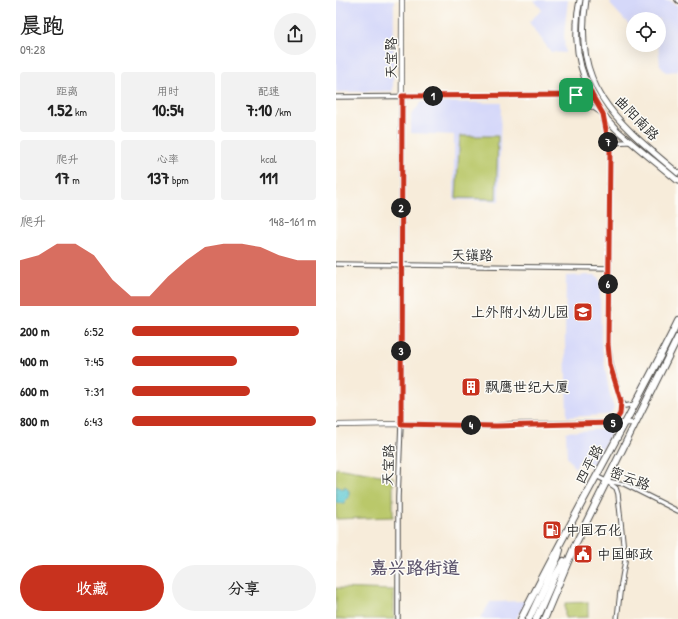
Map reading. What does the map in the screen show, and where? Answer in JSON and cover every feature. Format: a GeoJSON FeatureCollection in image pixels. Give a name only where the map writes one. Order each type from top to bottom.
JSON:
{"type":"FeatureCollection","features":[{"type":"Feature","properties":{"kind":"main road","name":"曲阳南路"},"geometry":{"type":"LineString","coordinates":[[580,0],[576,24],[577,38],[581,64],[592,95],[603,114],[617,129],[678,181]]}},
{"type":"Feature","properties":{"kind":"main road","name":"曲阳南路"},"geometry":{"type":"LineString","coordinates":[[586,0],[583,24],[585,51],[592,77],[602,98],[615,116],[631,133],[678,173]]}},
{"type":"Feature","properties":{"kind":"main road","name":"四平路"},"geometry":{"type":"LineString","coordinates":[[521,619],[596,476],[626,423],[678,321]]}},
{"type":"Feature","properties":{"kind":"main road","name":"四平路"},"geometry":{"type":"LineString","coordinates":[[544,619],[574,545],[678,337]]}},
{"type":"Feature","properties":{"kind":"main road"},"geometry":{"type":"LineString","coordinates":[[529,619],[558,557],[561,542]]}},
{"type":"Feature","properties":{"kind":"main road"},"geometry":{"type":"LineString","coordinates":[[536,619],[554,578],[574,545]]}},
{"type":"Feature","properties":{"kind":"street","name":"天宝路"},"geometry":{"type":"LineString","coordinates":[[398,619],[398,497],[401,424],[402,0]]}},
{"type":"Feature","properties":{"kind":"street"},"geometry":{"type":"LineString","coordinates":[[336,96],[571,95],[582,91],[586,81]]}},
{"type":"Feature","properties":{"kind":"street"},"geometry":{"type":"LineString","coordinates":[[571,95],[603,114],[610,151],[607,323],[609,355],[621,401],[620,414],[614,423]]}},
{"type":"Feature","properties":{"kind":"street"},"geometry":{"type":"LineString","coordinates":[[610,151],[611,146],[616,143],[631,142]]}},
{"type":"Feature","properties":{"kind":"street","name":"天镇路"},"geometry":{"type":"LineString","coordinates":[[336,264],[609,268]]}},
{"type":"Feature","properties":{"kind":"street"},"geometry":{"type":"LineString","coordinates":[[621,401],[626,406],[635,404]]}},
{"type":"Feature","properties":{"kind":"street"},"geometry":{"type":"LineString","coordinates":[[336,425],[401,424],[496,426],[636,423]]}},
{"type":"Feature","properties":{"kind":"street","name":"密云路"},"geometry":{"type":"LineString","coordinates":[[596,476],[606,481],[624,484],[678,512]]}},
{"type":"Feature","properties":{"kind":"street"},"geometry":{"type":"LineString","coordinates":[[606,481],[616,488],[618,494],[625,561],[617,619]]}},
{"type":"Feature","properties":{"kind":"shaded area"},"geometry":{"type":"Polygon","coordinates":[[[336,0],[394,0],[393,91],[336,92],[336,0]]]}},
{"type":"Feature","properties":{"kind":"shaded area"},"geometry":{"type":"Polygon","coordinates":[[[534,0],[568,0],[564,34],[565,53],[551,52],[529,22],[542,10],[534,0]]]}},
{"type":"Feature","properties":{"kind":"shaded area"},"geometry":{"type":"Polygon","coordinates":[[[613,0],[669,0],[678,5],[678,71],[666,72],[660,66],[659,52],[666,52],[666,12],[626,12],[626,21],[610,4],[613,0]]]}},
{"type":"Feature","properties":{"kind":"shaded area"},"geometry":{"type":"Polygon","coordinates":[[[422,102],[501,103],[499,201],[454,200],[454,135],[411,133],[411,115],[422,102]]]}},
{"type":"Feature","properties":{"kind":"shaded area"},"geometry":{"type":"Polygon","coordinates":[[[595,275],[598,277],[600,283],[601,342],[609,391],[614,407],[612,412],[606,415],[567,417],[565,340],[566,276],[595,275]]]}},
{"type":"Feature","properties":{"kind":"shaded area"},"geometry":{"type":"Polygon","coordinates":[[[606,429],[610,431],[610,435],[591,468],[579,461],[575,468],[567,457],[566,432],[606,429]]]}},
{"type":"Feature","properties":{"kind":"shaded area"},"geometry":{"type":"Polygon","coordinates":[[[527,601],[516,619],[480,619],[490,602],[527,601]]]}},
{"type":"Feature","properties":{"kind":"green space"},"geometry":{"type":"Polygon","coordinates":[[[460,136],[498,136],[496,199],[456,198],[460,136]]]}},
{"type":"Feature","properties":{"kind":"green space"},"geometry":{"type":"Polygon","coordinates":[[[336,468],[393,477],[393,517],[336,519],[336,468]]]}},
{"type":"Feature","properties":{"kind":"green space"},"geometry":{"type":"Polygon","coordinates":[[[336,588],[394,590],[394,619],[336,619],[336,588]]]}},
{"type":"Feature","properties":{"kind":"green space"},"geometry":{"type":"Polygon","coordinates":[[[588,602],[588,617],[565,618],[565,603],[588,602]]]}},
{"type":"Feature","properties":{"kind":"water"},"geometry":{"type":"Polygon","coordinates":[[[336,486],[343,489],[345,486],[349,491],[349,498],[346,499],[344,504],[336,503],[336,486]]]}},
{"type":"Feature","properties":{"kind":"place","name":"上外附小幼儿园"},"geometry":{"type":"Point","coordinates":[583,312]}},
{"type":"Feature","properties":{"kind":"place","name":"飘鹰世纪大厦"},"geometry":{"type":"Point","coordinates":[471,387]}},
{"type":"Feature","properties":{"kind":"place","name":"中国石化"},"geometry":{"type":"Point","coordinates":[552,530]}},
{"type":"Feature","properties":{"kind":"place","name":"中国邮政"},"geometry":{"type":"Point","coordinates":[583,554]}},
{"type":"Feature","properties":{"kind":"district","name":"嘉兴路街道"},"geometry":{"type":"Point","coordinates":[415,568]}},
{"type":"Feature","properties":{"kind":"route"},"geometry":{"type":"LineString","coordinates":[[586,81],[603,114],[610,151],[607,323],[610,365],[621,401],[620,414],[614,423],[513,424],[496,426],[401,424],[402,96],[576,95],[582,91],[586,81]]}}]}
